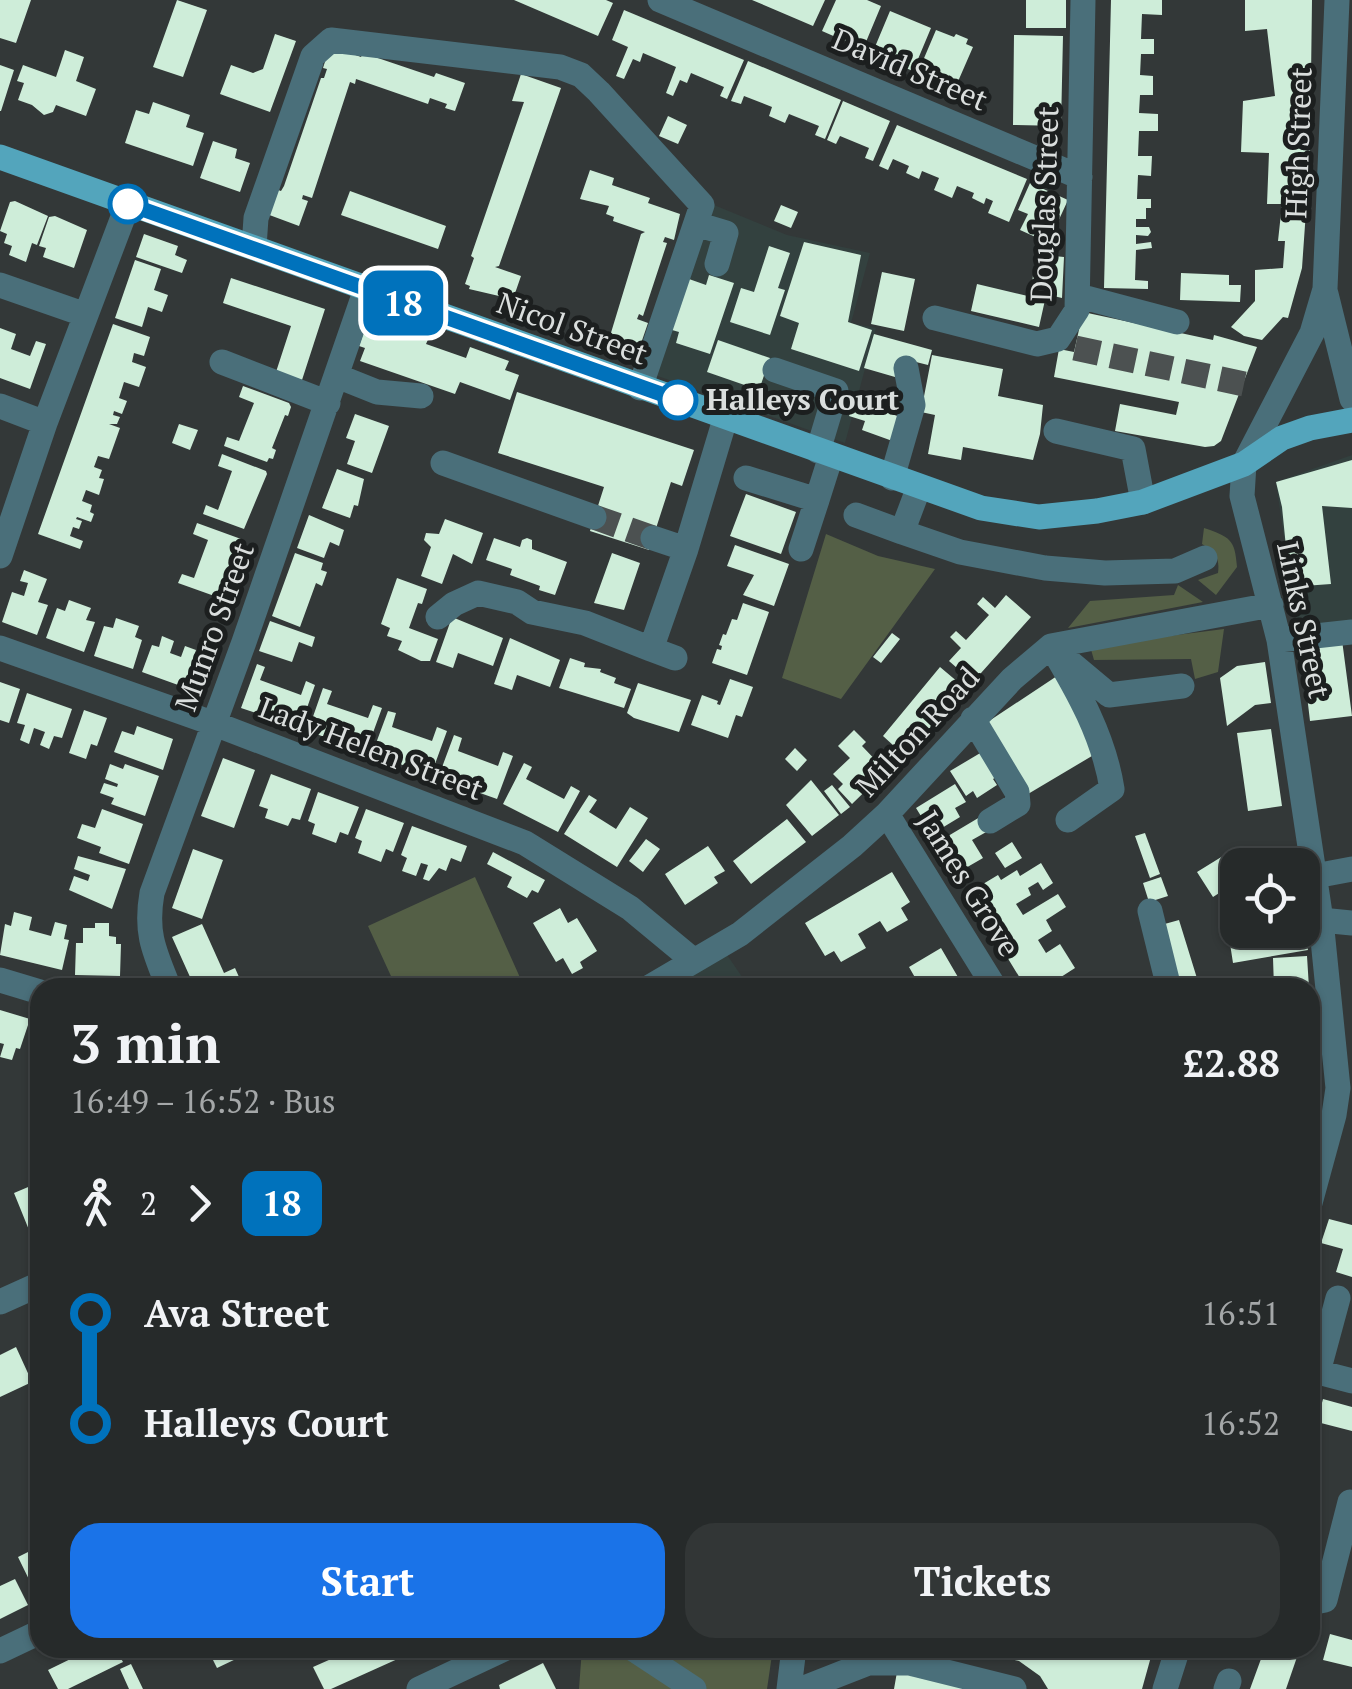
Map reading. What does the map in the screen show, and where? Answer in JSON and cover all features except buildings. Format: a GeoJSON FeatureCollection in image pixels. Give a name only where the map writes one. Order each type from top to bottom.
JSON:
{"type":"FeatureCollection","features":[{"type":"Feature","properties":{"kind":"main road","name":"Nicol Street"},"geometry":{"type":"LineString","coordinates":[[0,157],[981,508],[1039,516],[1144,502],[1244,464],[1282,438],[1352,420]]}},
{"type":"Feature","properties":{"kind":"street","name":"David Street"},"geometry":{"type":"LineString","coordinates":[[660,0],[1080,176]]}},
{"type":"Feature","properties":{"kind":"street","name":"Douglas Street"},"geometry":{"type":"LineString","coordinates":[[935,318],[1037,344],[1066,344],[1080,296],[1083,0]]}},
{"type":"Feature","properties":{"kind":"street","name":"High Street"},"geometry":{"type":"LineString","coordinates":[[1244,464],[1312,332],[1325,289],[1337,0]]}},
{"type":"Feature","properties":{"kind":"street"},"geometry":{"type":"LineString","coordinates":[[254,247],[256,218],[313,56],[332,40],[560,67],[581,74],[702,205],[640,388]]}},
{"type":"Feature","properties":{"kind":"street"},"geometry":{"type":"LineString","coordinates":[[0,556],[45,422],[128,204]]}},
{"type":"Feature","properties":{"kind":"street"},"geometry":{"type":"LineString","coordinates":[[696,224],[726,233],[717,264]]}},
{"type":"Feature","properties":{"kind":"street"},"geometry":{"type":"LineString","coordinates":[[0,286],[86,315]]}},
{"type":"Feature","properties":{"kind":"street","name":"Munro Street"},"geometry":{"type":"LineString","coordinates":[[164,978],[150,940],[150,905],[366,289]]}},
{"type":"Feature","properties":{"kind":"street","name":"High Street"},"geometry":{"type":"LineString","coordinates":[[1325,289],[1352,399]]}},
{"type":"Feature","properties":{"kind":"street"},"geometry":{"type":"LineString","coordinates":[[1080,296],[1177,322]]}},
{"type":"Feature","properties":{"kind":"street"},"geometry":{"type":"LineString","coordinates":[[222,362],[328,403]]}},
{"type":"Feature","properties":{"kind":"street"},"geometry":{"type":"LineString","coordinates":[[892,478],[913,405],[906,368]]}},
{"type":"Feature","properties":{"kind":"street"},"geometry":{"type":"LineString","coordinates":[[775,370],[836,392],[817,500],[801,550]]}},
{"type":"Feature","properties":{"kind":"street"},"geometry":{"type":"LineString","coordinates":[[337,376],[377,392],[422,396]]}},
{"type":"Feature","properties":{"kind":"street"},"geometry":{"type":"LineString","coordinates":[[0,406],[45,422]]}},
{"type":"Feature","properties":{"kind":"street"},"geometry":{"type":"LineString","coordinates":[[651,649],[726,416]]}},
{"type":"Feature","properties":{"kind":"street"},"geometry":{"type":"LineString","coordinates":[[1056,431],[1132,448],[1144,502]]}},
{"type":"Feature","properties":{"kind":"street"},"geometry":{"type":"LineString","coordinates":[[443,462],[594,516]]}},
{"type":"Feature","properties":{"kind":"street","name":"Links Street"},"geometry":{"type":"LineString","coordinates":[[1244,464],[1242,496],[1278,640],[1311,848]]}},
{"type":"Feature","properties":{"kind":"street"},"geometry":{"type":"LineString","coordinates":[[746,478],[817,500]]}},
{"type":"Feature","properties":{"kind":"street"},"geometry":{"type":"LineString","coordinates":[[902,532],[919,487]]}},
{"type":"Feature","properties":{"kind":"street"},"geometry":{"type":"LineString","coordinates":[[856,516],[960,552],[1045,568],[1176,571],[1205,558]]}},
{"type":"Feature","properties":{"kind":"street"},"geometry":{"type":"LineString","coordinates":[[653,538],[686,550]]}},
{"type":"Feature","properties":{"kind":"street"},"geometry":{"type":"LineString","coordinates":[[438,617],[478,592],[516,602],[532,612],[585,623],[676,658]]}},
{"type":"Feature","properties":{"kind":"street"},"geometry":{"type":"LineString","coordinates":[[1051,646],[1270,605]]}},
{"type":"Feature","properties":{"kind":"street"},"geometry":{"type":"LineString","coordinates":[[1278,640],[1352,632]]}},
{"type":"Feature","properties":{"kind":"street"},"geometry":{"type":"LineString","coordinates":[[1051,646],[1109,694],[1182,686]]}},
{"type":"Feature","properties":{"kind":"street"},"geometry":{"type":"LineString","coordinates":[[1051,646],[1108,760],[1112,789],[1068,820]]}},
{"type":"Feature","properties":{"kind":"street","name":"Milton Road"},"geometry":{"type":"LineString","coordinates":[[664,978],[740,934],[852,846],[973,720],[1051,646]]}},
{"type":"Feature","properties":{"kind":"street","name":"Lady Helen Street"},"geometry":{"type":"LineString","coordinates":[[0,648],[215,724],[525,843],[630,908],[694,960]]}},
{"type":"Feature","properties":{"kind":"street"},"geometry":{"type":"LineString","coordinates":[[973,720],[1017,792],[1018,804],[990,821]]}},
{"type":"Feature","properties":{"kind":"street","name":"James Grove"},"geometry":{"type":"LineString","coordinates":[[886,814],[989,978]]}},
{"type":"Feature","properties":{"kind":"street"},"geometry":{"type":"LineString","coordinates":[[1320,875],[1352,869]]}},
{"type":"Feature","properties":{"kind":"street"},"geometry":{"type":"LineString","coordinates":[[1150,912],[1166,978]]}},
{"type":"Feature","properties":{"kind":"street","name":"Links Street"},"geometry":{"type":"LineString","coordinates":[[1320,913],[1343,1118],[1320,1177]]}},
{"type":"Feature","properties":{"kind":"street"},"geometry":{"type":"LineString","coordinates":[[1321,920],[1352,923]]}},
{"type":"Feature","properties":{"kind":"street"},"geometry":{"type":"LineString","coordinates":[[0,980],[30,989]]}},
{"type":"Feature","properties":{"kind":"street"},"geometry":{"type":"LineString","coordinates":[[0,1302],[30,1288]]}},
{"type":"Feature","properties":{"kind":"street"},"geometry":{"type":"LineString","coordinates":[[1320,1353],[1338,1298]]}},
{"type":"Feature","properties":{"kind":"street"},"geometry":{"type":"LineString","coordinates":[[1320,1373],[1352,1381]]}},
{"type":"Feature","properties":{"kind":"street"},"geometry":{"type":"LineString","coordinates":[[1320,1601],[1325,1600],[1350,1502]]}},
{"type":"Feature","properties":{"kind":"street"},"geometry":{"type":"LineString","coordinates":[[0,1651],[30,1637]]}},
{"type":"Feature","properties":{"kind":"street"},"geometry":{"type":"LineString","coordinates":[[419,1689],[485,1658]]}},
{"type":"Feature","properties":{"kind":"street"},"geometry":{"type":"LineString","coordinates":[[647,1658],[694,1689]]}},
{"type":"Feature","properties":{"kind":"street"},"geometry":{"type":"LineString","coordinates":[[789,1689],[793,1658]]}},
{"type":"Feature","properties":{"kind":"street"},"geometry":{"type":"LineString","coordinates":[[802,1689],[864,1658]]}},
{"type":"Feature","properties":{"kind":"street"},"geometry":{"type":"LineString","coordinates":[[885,1658],[1014,1689]]}},
{"type":"Feature","properties":{"kind":"street"},"geometry":{"type":"LineString","coordinates":[[1165,1689],[1175,1658]]}},
{"type":"Feature","properties":{"kind":"shaded area"},"geometry":{"type":"Polygon","coordinates":[[[714,205],[787,235],[870,253],[851,323],[876,328],[845,443],[655,375],[714,205]]]}},
{"type":"Feature","properties":{"kind":"shaded area"},"geometry":{"type":"Polygon","coordinates":[[[1352,455],[1352,638],[1299,643],[1276,482],[1352,455]]]}},
{"type":"Feature","properties":{"kind":"shaded area"},"geometry":{"type":"Polygon","coordinates":[[[725,952],[743,978],[681,978],[725,952]]]}},
{"type":"Feature","properties":{"kind":"green space"},"geometry":{"type":"Polygon","coordinates":[[[1204,528],[1230,540],[1236,558],[1237,567],[1216,595],[1198,580],[1218,573],[1216,556],[1202,544],[1204,528]]]}},
{"type":"Feature","properties":{"kind":"green space"},"geometry":{"type":"Polygon","coordinates":[[[826,534],[878,556],[935,569],[841,699],[782,678],[826,534]]]}},
{"type":"Feature","properties":{"kind":"green space"},"geometry":{"type":"Polygon","coordinates":[[[1178,585],[1203,602],[1068,628],[1090,601],[1174,595],[1178,585]]]}},
{"type":"Feature","properties":{"kind":"green space"},"geometry":{"type":"Polygon","coordinates":[[[1224,629],[1218,672],[1195,679],[1191,659],[1094,660],[1090,646],[1224,629]]]}},
{"type":"Feature","properties":{"kind":"green space"},"geometry":{"type":"Polygon","coordinates":[[[475,877],[520,978],[392,978],[368,926],[475,877]]]}},
{"type":"Feature","properties":{"kind":"green space"},"geometry":{"type":"Polygon","coordinates":[[[581,1658],[772,1658],[767,1689],[579,1689],[581,1658]]]}},
{"type":"Feature","properties":{"kind":"tunnel"},"geometry":{"type":"LineString","coordinates":[[1075,348],[1244,384]]}},
{"type":"Feature","properties":{"kind":"tunnel"},"geometry":{"type":"LineString","coordinates":[[594,517],[653,538]]}},
{"type":"Feature","properties":{"kind":"bus line","name":"18"},"geometry":{"type":"LineString","coordinates":[[128,204],[678,400]]}},
{"type":"Feature","properties":{"kind":"place","name":"Halleys Court"},"geometry":{"type":"Point","coordinates":[678,400]}}]}
